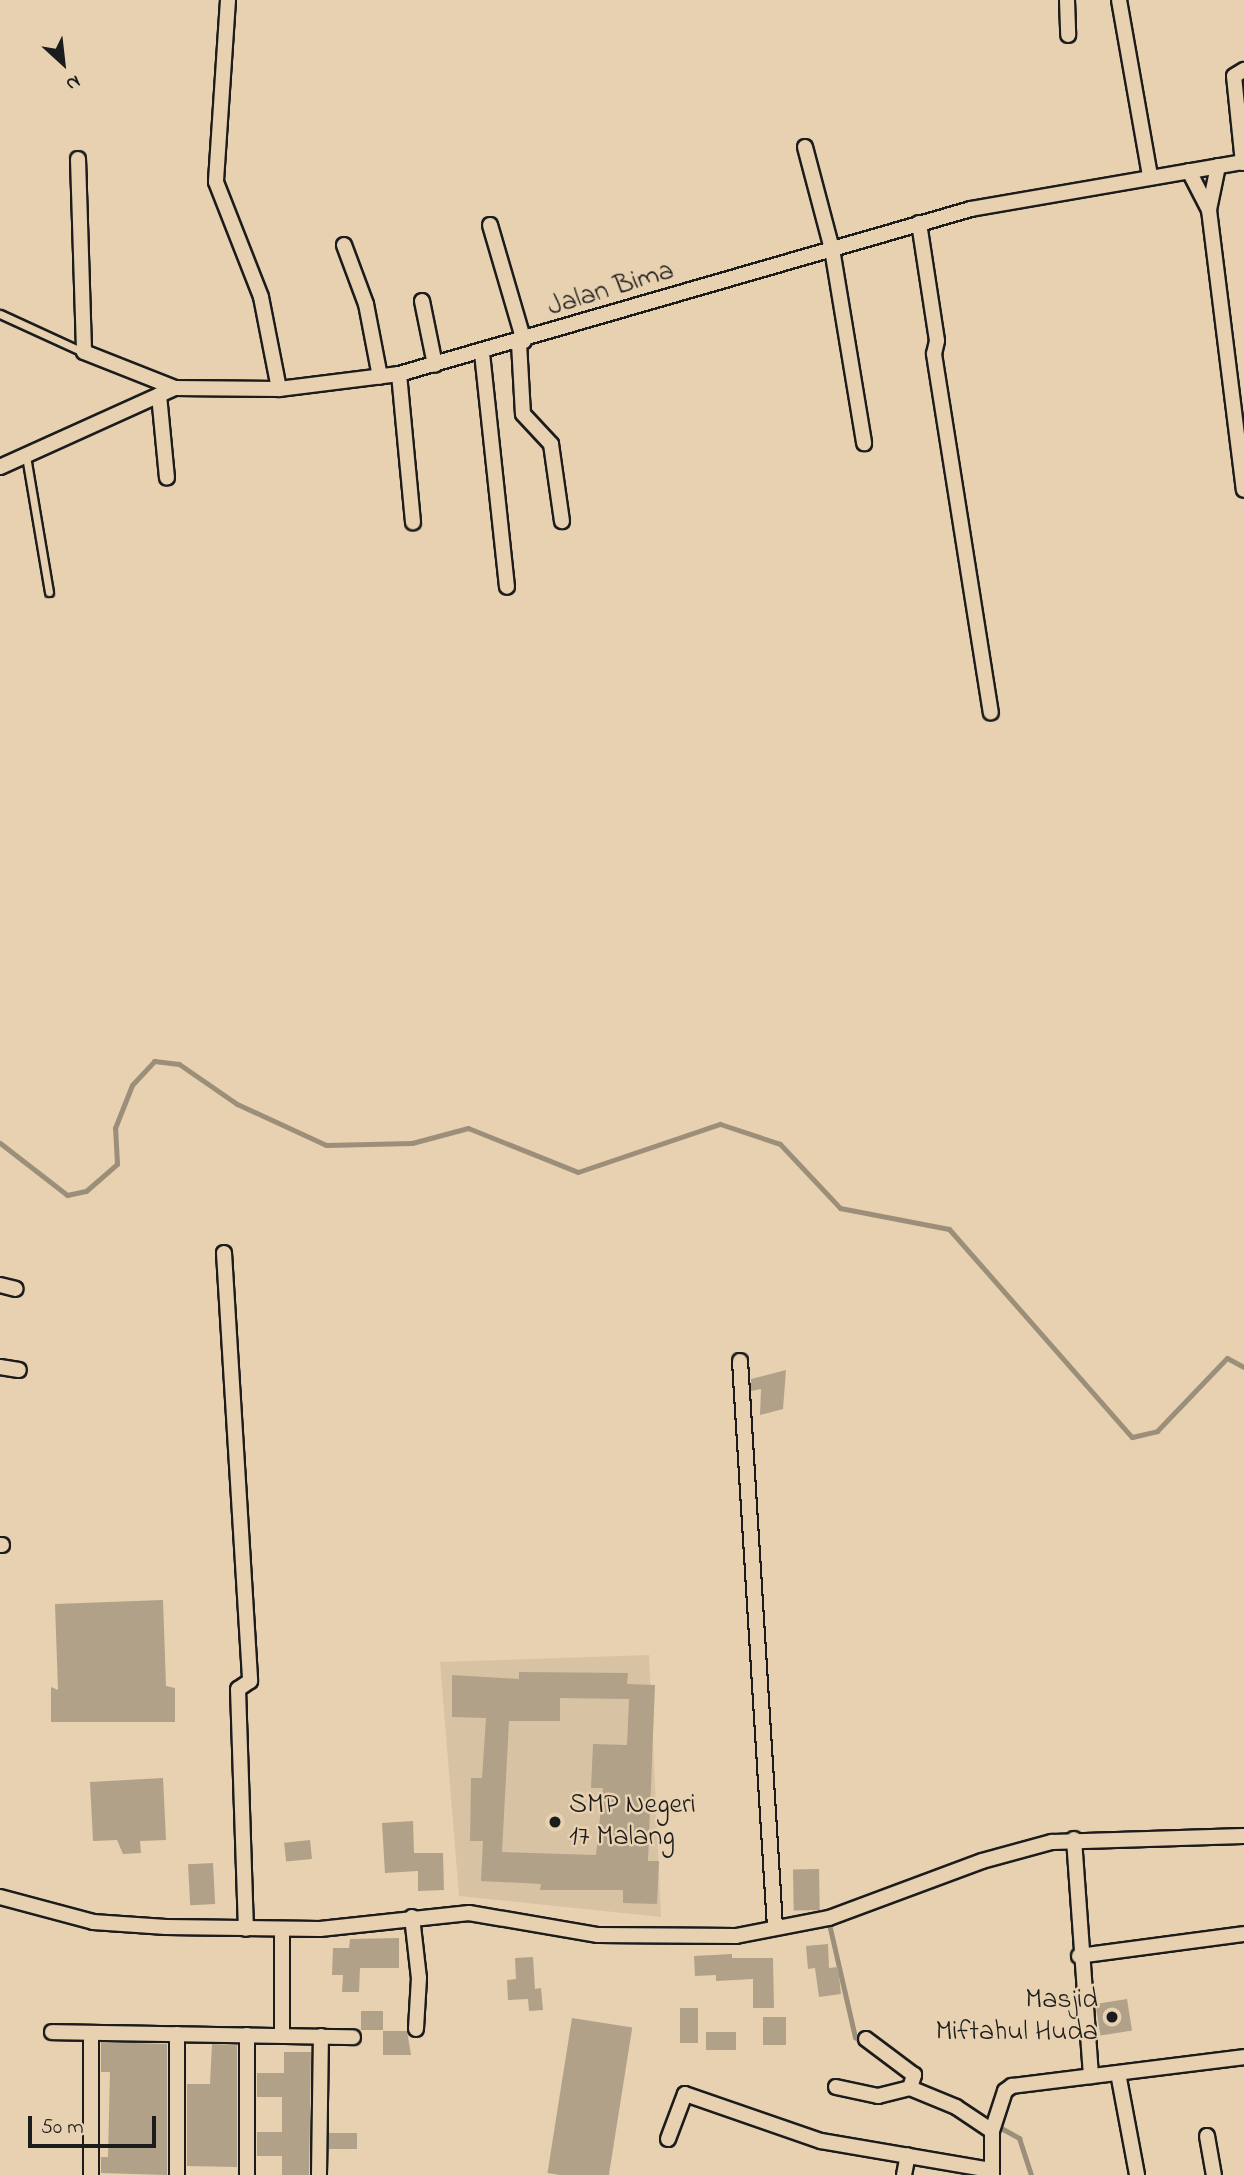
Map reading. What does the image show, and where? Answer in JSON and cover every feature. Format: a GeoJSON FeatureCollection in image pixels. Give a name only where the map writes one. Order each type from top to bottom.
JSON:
{"type":"FeatureCollection","features":[{"type":"Feature","properties":{"kind":"street"},"geometry":{"type":"LineString","coordinates":[[228,0],[216,182],[261,297],[279,389]]}},
{"type":"Feature","properties":{"kind":"street"},"geometry":{"type":"LineString","coordinates":[[1067,0],[1068,35]]}},
{"type":"Feature","properties":{"kind":"street"},"geometry":{"type":"LineString","coordinates":[[1119,0],[1150,176]]}},
{"type":"Feature","properties":{"kind":"street"},"geometry":{"type":"LineString","coordinates":[[1244,70],[1234,76],[1244,162]]}},
{"type":"Feature","properties":{"kind":"street"},"geometry":{"type":"LineString","coordinates":[[805,146],[832,249],[863,443]]}},
{"type":"Feature","properties":{"kind":"street"},"geometry":{"type":"LineString","coordinates":[[78,159],[84,352],[175,388]]}},
{"type":"Feature","properties":{"kind":"street","name":"Jalan Bima"},"geometry":{"type":"LineString","coordinates":[[0,467],[175,388],[279,389],[399,374],[522,342],[919,223],[1042,194],[1244,162]]}},
{"type":"Feature","properties":{"kind":"street"},"geometry":{"type":"LineString","coordinates":[[1218,166],[1209,209],[1244,490]]}},
{"type":"Feature","properties":{"kind":"street"},"geometry":{"type":"LineString","coordinates":[[1189,171],[1209,209]]}},
{"type":"Feature","properties":{"kind":"street"},"geometry":{"type":"LineString","coordinates":[[919,223],[937,341],[934,354],[990,713]]}},
{"type":"Feature","properties":{"kind":"street"},"geometry":{"type":"LineString","coordinates":[[490,225],[522,342],[523,414],[551,444],[562,521]]}},
{"type":"Feature","properties":{"kind":"street"},"geometry":{"type":"LineString","coordinates":[[344,245],[366,304],[380,377]]}},
{"type":"Feature","properties":{"kind":"street"},"geometry":{"type":"LineString","coordinates":[[422,301],[435,365]]}},
{"type":"Feature","properties":{"kind":"street"},"geometry":{"type":"LineString","coordinates":[[482,353],[507,587]]}},
{"type":"Feature","properties":{"kind":"street"},"geometry":{"type":"LineString","coordinates":[[399,374],[413,522]]}},
{"type":"Feature","properties":{"kind":"street"},"geometry":{"type":"LineString","coordinates":[[159,395],[167,478]]}},
{"type":"Feature","properties":{"kind":"street"},"geometry":{"type":"LineString","coordinates":[[225,1253],[250,1681],[238,1689],[246,1929]]}},
{"type":"Feature","properties":{"kind":"street"},"geometry":{"type":"LineString","coordinates":[[0,1286],[16,1289]]}},
{"type":"Feature","properties":{"kind":"street"},"geometry":{"type":"LineString","coordinates":[[740,1360],[775,1926]]}},
{"type":"Feature","properties":{"kind":"street"},"geometry":{"type":"LineString","coordinates":[[0,1367],[19,1370]]}},
{"type":"Feature","properties":{"kind":"street"},"geometry":{"type":"LineString","coordinates":[[0,1897],[93,1922],[282,1930],[341,1928],[412,1917],[469,1913],[598,1935],[659,1938],[736,1936],[775,1926],[829,1919],[982,1861],[1074,1839],[1244,1836]]}},
{"type":"Feature","properties":{"kind":"street"},"geometry":{"type":"LineString","coordinates":[[1074,1839],[1079,1956],[1091,2076]]}},
{"type":"Feature","properties":{"kind":"street"},"geometry":{"type":"LineString","coordinates":[[412,1917],[419,1978],[416,2029]]}},
{"type":"Feature","properties":{"kind":"street"},"geometry":{"type":"LineString","coordinates":[[282,1930],[282,2036]]}},
{"type":"Feature","properties":{"kind":"street"},"geometry":{"type":"LineString","coordinates":[[1079,1956],[1244,1934]]}},
{"type":"Feature","properties":{"kind":"street"},"geometry":{"type":"LineString","coordinates":[[52,2032],[353,2037]]}},
{"type":"Feature","properties":{"kind":"street"},"geometry":{"type":"LineString","coordinates":[[91,2033],[91,2175]]}},
{"type":"Feature","properties":{"kind":"street"},"geometry":{"type":"LineString","coordinates":[[177,2034],[177,2175]]}},
{"type":"Feature","properties":{"kind":"street"},"geometry":{"type":"LineString","coordinates":[[247,2035],[247,2175]]}},
{"type":"Feature","properties":{"kind":"street"},"geometry":{"type":"LineString","coordinates":[[319,2175],[321,2036]]}},
{"type":"Feature","properties":{"kind":"street"},"geometry":{"type":"LineString","coordinates":[[866,2039],[912,2083],[957,2107],[992,2132]]}},
{"type":"Feature","properties":{"kind":"street"},"geometry":{"type":"LineString","coordinates":[[668,2139],[685,2094],[821,2141],[991,2172],[992,2132],[1005,2091],[1012,2086],[1244,2057]]}},
{"type":"Feature","properties":{"kind":"street"},"geometry":{"type":"LineString","coordinates":[[1118,2073],[1137,2175]]}},
{"type":"Feature","properties":{"kind":"street"},"geometry":{"type":"LineString","coordinates":[[836,2087],[888,2096],[912,2083]]}},
{"type":"Feature","properties":{"kind":"street"},"geometry":{"type":"LineString","coordinates":[[1207,2136],[1214,2175]]}},
{"type":"Feature","properties":{"kind":"street"},"geometry":{"type":"LineString","coordinates":[[904,2175],[908,2155]]}},
{"type":"Feature","properties":{"kind":"lane"},"geometry":{"type":"LineString","coordinates":[[0,314],[84,352]]}},
{"type":"Feature","properties":{"kind":"lane"},"geometry":{"type":"LineString","coordinates":[[26,456],[49,592]]}},
{"type":"Feature","properties":{"kind":"shaded area","name":"SMP Negeri 17 Malang"},"geometry":{"type":"Polygon","coordinates":[[[649,1655],[661,1917],[459,1896],[440,1662],[649,1655]]]}},
{"type":"Feature","properties":{"kind":"building"},"geometry":{"type":"Polygon","coordinates":[[[786,1370],[783,1409],[760,1415],[761,1389],[751,1391],[751,1379],[786,1370]]]}},
{"type":"Feature","properties":{"kind":"building"},"geometry":{"type":"Polygon","coordinates":[[[163,1600],[166,1686],[175,1688],[175,1722],[51,1722],[51,1687],[58,1690],[55,1604],[163,1600]]]}},
{"type":"Feature","properties":{"kind":"building"},"geometry":{"type":"Polygon","coordinates":[[[519,1672],[628,1673],[627,1684],[655,1685],[648,1861],[659,1861],[657,1904],[623,1903],[623,1890],[540,1890],[541,1884],[481,1881],[483,1841],[470,1841],[471,1778],[482,1778],[486,1718],[452,1717],[452,1675],[519,1679],[519,1672]],[[560,1698],[560,1721],[509,1721],[502,1852],[596,1855],[603,1788],[591,1788],[593,1744],[627,1745],[629,1699],[560,1698]]]}},
{"type":"Feature","properties":{"kind":"building"},"geometry":{"type":"Polygon","coordinates":[[[163,1778],[166,1840],[140,1841],[141,1853],[123,1854],[117,1840],[93,1841],[90,1782],[163,1778]]]}},
{"type":"Feature","properties":{"kind":"building"},"geometry":{"type":"Polygon","coordinates":[[[413,1821],[414,1853],[443,1853],[444,1890],[418,1891],[418,1871],[385,1873],[382,1823],[413,1821]]]}},
{"type":"Feature","properties":{"kind":"building"},"geometry":{"type":"Polygon","coordinates":[[[310,1840],[312,1859],[286,1862],[284,1843],[310,1840]]]}},
{"type":"Feature","properties":{"kind":"building"},"geometry":{"type":"Polygon","coordinates":[[[213,1863],[215,1904],[190,1905],[188,1864],[213,1863]]]}},
{"type":"Feature","properties":{"kind":"building"},"geometry":{"type":"Polygon","coordinates":[[[793,1869],[819,1869],[820,1910],[794,1910],[793,1869]]]}},
{"type":"Feature","properties":{"kind":"building"},"geometry":{"type":"Polygon","coordinates":[[[399,1938],[399,1968],[360,1968],[359,1992],[342,1992],[343,1975],[332,1975],[333,1948],[349,1948],[350,1939],[399,1938]]]}},
{"type":"Feature","properties":{"kind":"building"},"geometry":{"type":"Polygon","coordinates":[[[828,1944],[829,1968],[838,1967],[841,1994],[819,1997],[815,1968],[808,1969],[806,1946],[828,1944]]]}},
{"type":"Feature","properties":{"kind":"building"},"geometry":{"type":"Polygon","coordinates":[[[732,1954],[732,1958],[773,1958],[774,2008],[753,2008],[753,1979],[716,1981],[716,1975],[695,1976],[694,1956],[732,1954]]]}},
{"type":"Feature","properties":{"kind":"building"},"geometry":{"type":"Polygon","coordinates":[[[533,1957],[535,1989],[541,1988],[543,2010],[529,2011],[528,1999],[508,2000],[507,1980],[516,1979],[515,1958],[533,1957]]]}},
{"type":"Feature","properties":{"kind":"building","name":"Masjid Miftahul Huda"},"geometry":{"type":"Polygon","coordinates":[[[1127,1999],[1132,2031],[1100,2036],[1095,2004],[1127,1999]]]}},
{"type":"Feature","properties":{"kind":"building"},"geometry":{"type":"Polygon","coordinates":[[[680,2008],[698,2008],[698,2043],[680,2043],[680,2008]]]}},
{"type":"Feature","properties":{"kind":"building"},"geometry":{"type":"Polygon","coordinates":[[[361,2011],[383,2011],[383,2030],[361,2030],[361,2011]]]}},
{"type":"Feature","properties":{"kind":"building"},"geometry":{"type":"Polygon","coordinates":[[[763,2017],[786,2017],[786,2045],[763,2045],[763,2017]]]}},
{"type":"Feature","properties":{"kind":"building"},"geometry":{"type":"Polygon","coordinates":[[[572,2018],[632,2028],[609,2175],[547,2173],[572,2018]]]}},
{"type":"Feature","properties":{"kind":"building"},"geometry":{"type":"Polygon","coordinates":[[[383,2031],[407,2031],[411,2055],[383,2055],[383,2031]]]}},
{"type":"Feature","properties":{"kind":"building"},"geometry":{"type":"Polygon","coordinates":[[[706,2032],[736,2032],[736,2050],[706,2050],[706,2032]]]}},
{"type":"Feature","properties":{"kind":"building"},"geometry":{"type":"Polygon","coordinates":[[[101,2042],[167,2044],[167,2175],[101,2173],[101,2157],[108,2157],[110,2072],[101,2072],[101,2042]]]}},
{"type":"Feature","properties":{"kind":"building"},"geometry":{"type":"Polygon","coordinates":[[[212,2044],[237,2045],[237,2167],[187,2166],[187,2084],[210,2084],[212,2044]]]}},
{"type":"Feature","properties":{"kind":"building"},"geometry":{"type":"Polygon","coordinates":[[[284,2052],[311,2052],[309,2175],[282,2175],[282,2156],[257,2156],[257,2132],[282,2132],[282,2097],[257,2097],[257,2073],[284,2073],[284,2052]]]}},
{"type":"Feature","properties":{"kind":"building"},"geometry":{"type":"Polygon","coordinates":[[[329,2133],[357,2133],[357,2149],[329,2149],[329,2133]]]}},
{"type":"Feature","properties":{"kind":"waterway"},"geometry":{"type":"LineString","coordinates":[[0,1143],[67,1195],[86,1191],[117,1164],[115,1128],[132,1085],[154,1061],[179,1064],[237,1104],[326,1145],[412,1143],[468,1128],[578,1172],[720,1124],[780,1144],[840,1208],[949,1229],[1132,1437],[1157,1431],[1227,1358],[1244,1367]]}},
{"type":"Feature","properties":{"kind":"waterway"},"geometry":{"type":"LineString","coordinates":[[830,1928],[855,2037],[869,2047]]}},
{"type":"Feature","properties":{"kind":"waterway"},"geometry":{"type":"LineString","coordinates":[[1001,2128],[1019,2138],[1031,2175]]}},
{"type":"Feature","properties":{"kind":"place","name":"SMP Negeri 17 Malang"},"geometry":{"type":"Point","coordinates":[555,1822]}},
{"type":"Feature","properties":{"kind":"place","name":"Masjid Miftahul Huda"},"geometry":{"type":"Point","coordinates":[1112,2017]}}]}
